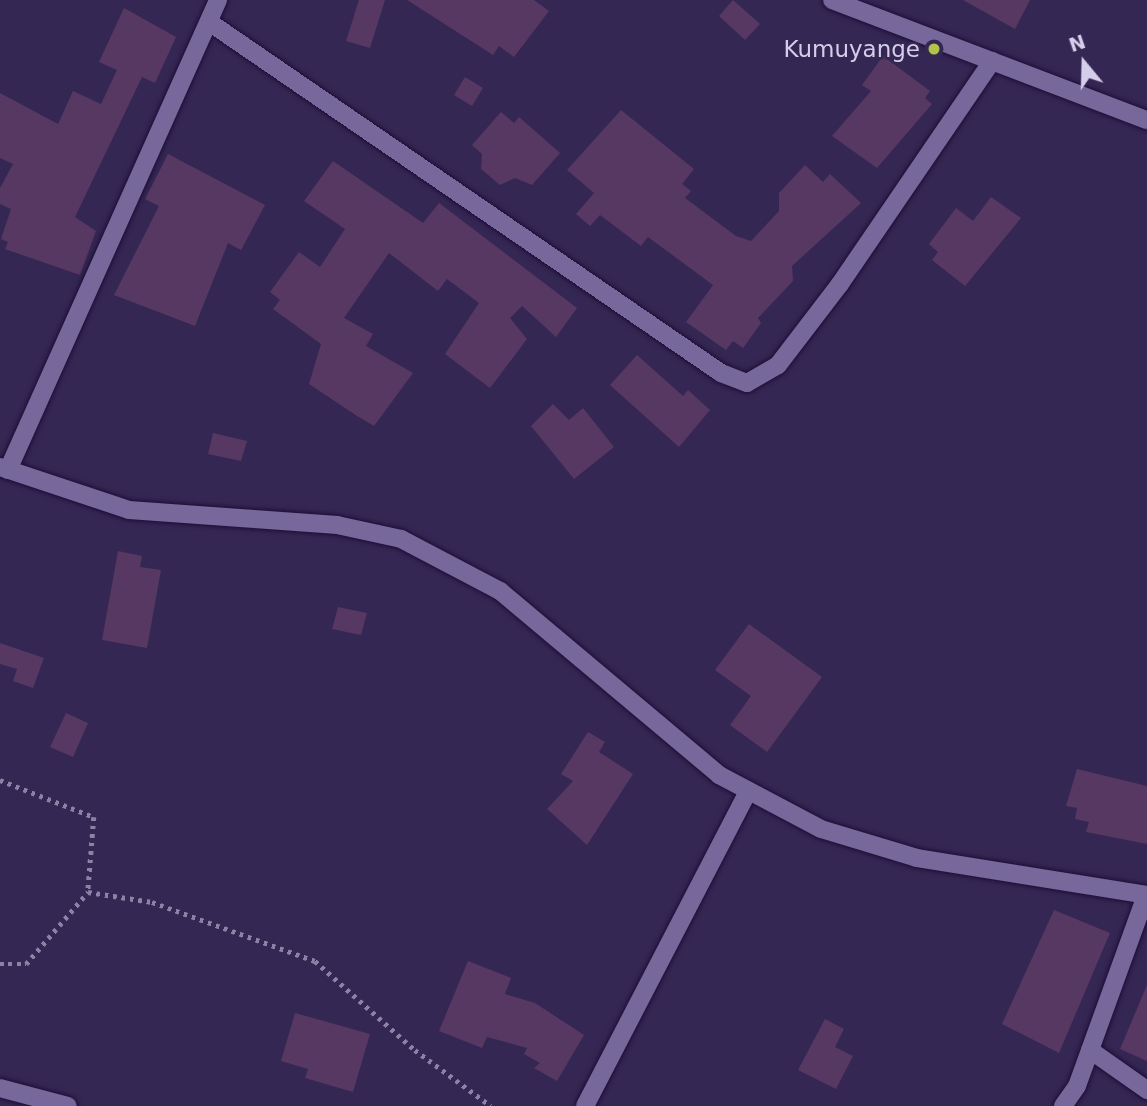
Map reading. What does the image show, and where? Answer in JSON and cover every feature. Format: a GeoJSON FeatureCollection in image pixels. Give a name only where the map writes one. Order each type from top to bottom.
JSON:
{"type":"FeatureCollection","features":[{"type":"Feature","properties":{"kind":"street"},"geometry":{"type":"LineString","coordinates":[[218,0],[4,469],[129,510],[337,525],[401,539],[500,591],[719,775],[821,829],[917,858],[1147,895],[1090,1050],[1063,1106]]}},
{"type":"Feature","properties":{"kind":"street"},"geometry":{"type":"LineString","coordinates":[[832,0],[1147,120]]}},
{"type":"Feature","properties":{"kind":"street"},"geometry":{"type":"LineString","coordinates":[[209,22],[721,373],[747,383],[778,365],[833,294],[992,61]]}},
{"type":"Feature","properties":{"kind":"street"},"geometry":{"type":"LineString","coordinates":[[585,1106],[748,791]]}},
{"type":"Feature","properties":{"kind":"street"},"geometry":{"type":"LineString","coordinates":[[1090,1050],[1147,1090]]}},
{"type":"Feature","properties":{"kind":"street"},"geometry":{"type":"LineString","coordinates":[[0,1088],[68,1106]]}},
{"type":"Feature","properties":{"kind":"path"},"geometry":{"type":"LineString","coordinates":[[0,780],[94,817],[88,892],[26,964],[0,964]]}},
{"type":"Feature","properties":{"kind":"path"},"geometry":{"type":"LineString","coordinates":[[88,892],[152,902],[315,961],[415,1050],[491,1106]]}},
{"type":"Feature","properties":{"kind":"building"},"geometry":{"type":"Polygon","coordinates":[[[359,0],[385,0],[370,48],[346,41],[359,0]]]}},
{"type":"Feature","properties":{"kind":"building"},"geometry":{"type":"Polygon","coordinates":[[[407,0],[534,0],[549,11],[514,57],[499,46],[493,55],[407,0]]]}},
{"type":"Feature","properties":{"kind":"building"},"geometry":{"type":"Polygon","coordinates":[[[733,0],[760,24],[745,40],[719,16],[733,0]]]}},
{"type":"Feature","properties":{"kind":"building"},"geometry":{"type":"Polygon","coordinates":[[[963,0],[1030,0],[1015,29],[963,0]]]}},
{"type":"Feature","properties":{"kind":"building"},"geometry":{"type":"Polygon","coordinates":[[[124,8],[176,37],[155,83],[142,77],[75,217],[96,231],[80,275],[5,249],[8,242],[1,239],[11,209],[0,204],[0,188],[13,164],[0,158],[0,93],[58,124],[73,91],[101,104],[117,70],[99,62],[124,8]]]}},
{"type":"Feature","properties":{"kind":"building"},"geometry":{"type":"Polygon","coordinates":[[[883,56],[930,91],[925,98],[932,104],[877,168],[832,136],[871,91],[862,85],[883,56]]]}},
{"type":"Feature","properties":{"kind":"building"},"geometry":{"type":"Polygon","coordinates":[[[465,77],[483,88],[472,106],[454,95],[465,77]]]}},
{"type":"Feature","properties":{"kind":"building"},"geometry":{"type":"Polygon","coordinates":[[[621,110],[694,169],[682,184],[691,191],[685,198],[736,236],[751,241],[779,211],[779,193],[805,165],[823,182],[830,174],[861,203],[792,266],[793,281],[758,318],[761,323],[743,348],[733,341],[726,350],[686,322],[713,285],[648,237],[641,246],[600,215],[590,226],[576,214],[594,193],[567,170],[621,110]]]}},
{"type":"Feature","properties":{"kind":"building"},"geometry":{"type":"Polygon","coordinates":[[[501,112],[514,123],[519,117],[560,153],[532,185],[515,178],[500,185],[481,169],[482,154],[472,145],[501,112]]]}},
{"type":"Feature","properties":{"kind":"building"},"geometry":{"type":"Polygon","coordinates":[[[168,154],[265,205],[241,250],[228,243],[195,326],[114,295],[159,206],[145,199],[168,154]]]}},
{"type":"Feature","properties":{"kind":"building"},"geometry":{"type":"Polygon","coordinates":[[[333,161],[423,223],[439,203],[577,308],[556,337],[522,306],[510,318],[527,339],[490,388],[445,354],[479,303],[447,279],[438,291],[389,253],[344,318],[373,334],[366,346],[413,373],[374,426],[357,416],[309,384],[321,344],[273,309],[280,300],[270,292],[299,252],[320,267],[345,229],[304,201],[333,161]]]}},
{"type":"Feature","properties":{"kind":"building"},"geometry":{"type":"Polygon","coordinates":[[[991,197],[1021,218],[965,286],[932,260],[938,252],[929,244],[956,208],[973,221],[991,197]]]}},
{"type":"Feature","properties":{"kind":"building"},"geometry":{"type":"Polygon","coordinates":[[[637,355],[683,396],[688,390],[710,410],[679,447],[610,385],[637,355]]]}},
{"type":"Feature","properties":{"kind":"building"},"geometry":{"type":"Polygon","coordinates":[[[553,404],[569,420],[583,408],[614,447],[574,479],[531,426],[553,404]]]}},
{"type":"Feature","properties":{"kind":"building"},"geometry":{"type":"Polygon","coordinates":[[[213,433],[247,441],[241,461],[208,454],[213,433]]]}},
{"type":"Feature","properties":{"kind":"building"},"geometry":{"type":"Polygon","coordinates":[[[118,551],[142,556],[140,567],[161,570],[147,648],[102,640],[118,551]]]}},
{"type":"Feature","properties":{"kind":"building"},"geometry":{"type":"Polygon","coordinates":[[[338,607],[367,613],[361,635],[332,629],[338,607]]]}},
{"type":"Feature","properties":{"kind":"building"},"geometry":{"type":"Polygon","coordinates":[[[749,624],[822,677],[767,752],[730,725],[751,696],[715,670],[749,624]]]}},
{"type":"Feature","properties":{"kind":"building"},"geometry":{"type":"Polygon","coordinates":[[[0,643],[44,658],[33,688],[13,681],[17,669],[0,664],[0,643]]]}},
{"type":"Feature","properties":{"kind":"building"},"geometry":{"type":"Polygon","coordinates":[[[66,713],[88,723],[73,757],[50,747],[66,713]]]}},
{"type":"Feature","properties":{"kind":"building"},"geometry":{"type":"Polygon","coordinates":[[[588,732],[605,742],[599,752],[633,774],[587,845],[547,809],[573,781],[561,774],[588,732]]]}},
{"type":"Feature","properties":{"kind":"building"},"geometry":{"type":"Polygon","coordinates":[[[1077,769],[1147,786],[1147,844],[1086,832],[1089,822],[1075,819],[1077,808],[1066,806],[1077,769]]]}},
{"type":"Feature","properties":{"kind":"building"},"geometry":{"type":"Polygon","coordinates":[[[1054,910],[1110,933],[1059,1053],[1002,1024],[1054,910]]]}},
{"type":"Feature","properties":{"kind":"building"},"geometry":{"type":"Polygon","coordinates":[[[468,961],[511,978],[505,994],[535,1003],[584,1035],[557,1081],[534,1068],[540,1063],[524,1054],[527,1048],[487,1037],[482,1048],[439,1031],[468,961]]]}},
{"type":"Feature","properties":{"kind":"building"},"geometry":{"type":"Polygon","coordinates":[[[1147,985],[1147,1061],[1120,1049],[1147,985]]]}},
{"type":"Feature","properties":{"kind":"building"},"geometry":{"type":"Polygon","coordinates":[[[295,1013],[370,1034],[353,1092],[305,1078],[308,1069],[281,1061],[295,1013]]]}},
{"type":"Feature","properties":{"kind":"building"},"geometry":{"type":"Polygon","coordinates":[[[825,1019],[844,1029],[835,1047],[853,1056],[836,1089],[798,1070],[825,1019]]]}},
{"type":"Feature","properties":{"kind":"place","name":"Kumuyange"},"geometry":{"type":"Point","coordinates":[934,49]}}]}
